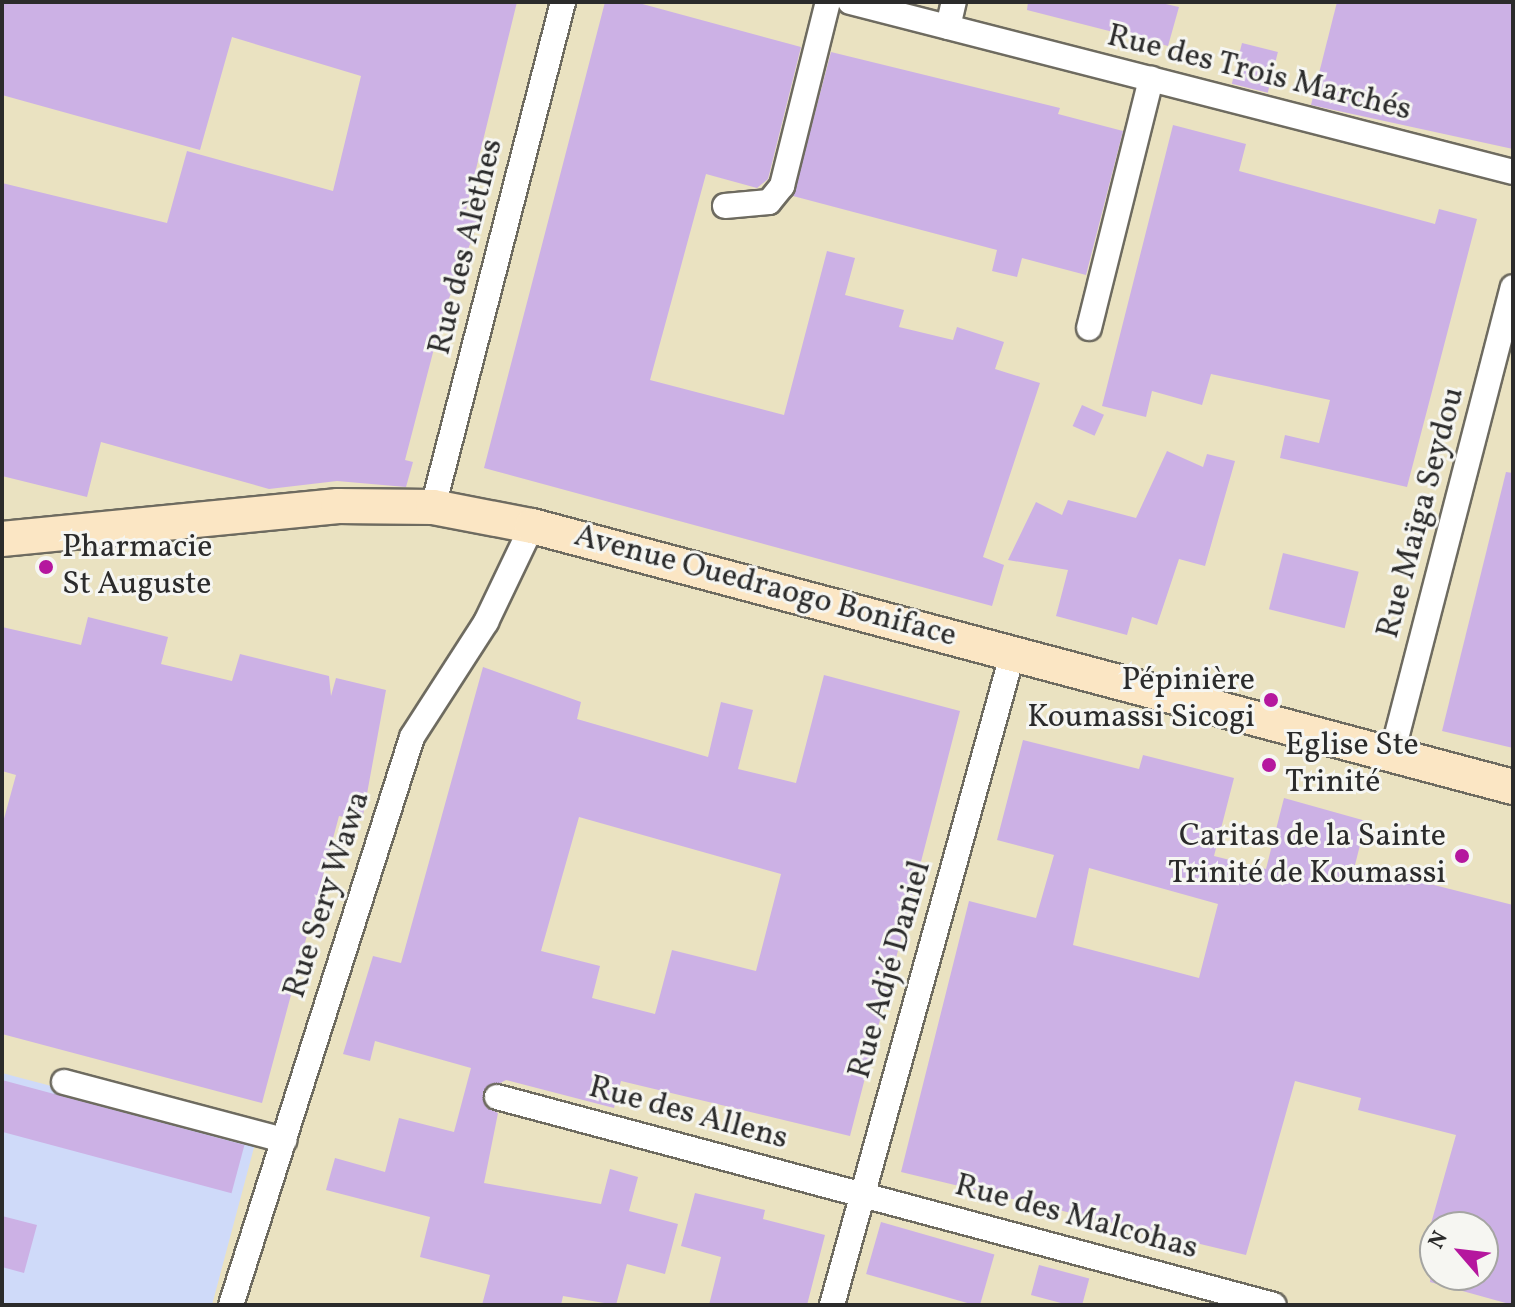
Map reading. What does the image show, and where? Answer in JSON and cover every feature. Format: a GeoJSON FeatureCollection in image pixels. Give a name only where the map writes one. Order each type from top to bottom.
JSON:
{"type":"FeatureCollection","features":[{"type":"Feature","properties":{"kind":"street","name":"Rue des Alèthes"},"geometry":{"type":"LineString","coordinates":[[433,507],[563,2]]}},
{"type":"Feature","properties":{"kind":"street"},"geometry":{"type":"LineString","coordinates":[[725,206],[769,202],[782,186],[828,2]]}},
{"type":"Feature","properties":{"kind":"street","name":"Rue des Trois Marchés"},"geometry":{"type":"LineString","coordinates":[[850,2],[1513,172]]}},
{"type":"Feature","properties":{"kind":"street"},"geometry":{"type":"LineString","coordinates":[[948,27],[954,2]]}},
{"type":"Feature","properties":{"kind":"street"},"geometry":{"type":"LineString","coordinates":[[1089,328],[1151,79]]}},
{"type":"Feature","properties":{"kind":"street","name":"Rue Maïga Seydou"},"geometry":{"type":"LineString","coordinates":[[1392,754],[1513,287]]}},
{"type":"Feature","properties":{"kind":"street","name":"Avenue Ouedraogo Boniface"},"geometry":{"type":"LineString","coordinates":[[2,539],[338,506],[433,507],[532,526],[1513,787]]}},
{"type":"Feature","properties":{"kind":"street","name":"Rue Sery Wawa"},"geometry":{"type":"LineString","coordinates":[[231,1305],[412,737],[486,622],[532,526]]}},
{"type":"Feature","properties":{"kind":"street","name":"Rue Adjé Daniel"},"geometry":{"type":"LineString","coordinates":[[832,1305],[1013,652]]}},
{"type":"Feature","properties":{"kind":"street"},"geometry":{"type":"LineString","coordinates":[[64,1082],[284,1140]]}},
{"type":"Feature","properties":{"kind":"street","name":"Rue des Allens"},"geometry":{"type":"LineString","coordinates":[[497,1097],[862,1194]]}},
{"type":"Feature","properties":{"kind":"street","name":"Rue des Malcohas"},"geometry":{"type":"LineString","coordinates":[[862,1194],[1274,1305]]}},
{"type":"Feature","properties":{"kind":"shaded area"},"geometry":{"type":"Polygon","coordinates":[[[2,1073],[256,1140],[212,1305],[2,1305],[2,1073]]]}},
{"type":"Feature","properties":{"kind":"building"},"geometry":{"type":"Polygon","coordinates":[[[2,2],[517,2],[464,218],[479,221],[443,314],[405,460],[413,462],[406,487],[337,481],[269,489],[101,442],[87,497],[2,476],[2,183],[167,223],[187,151],[333,191],[361,76],[232,37],[200,150],[2,95],[2,2]]]}},
{"type":"Feature","properties":{"kind":"building"},"geometry":{"type":"Polygon","coordinates":[[[605,2],[635,2],[801,47],[768,179],[757,188],[706,174],[650,380],[784,415],[827,251],[855,258],[845,295],[904,310],[899,327],[953,340],[957,327],[1004,342],[995,369],[1040,383],[983,557],[1004,565],[992,606],[484,468],[605,2]]]}},
{"type":"Feature","properties":{"kind":"building"},"geometry":{"type":"Polygon","coordinates":[[[1028,2],[1157,2],[1179,7],[1168,46],[1027,10],[1028,2]]]}},
{"type":"Feature","properties":{"kind":"building"},"geometry":{"type":"Polygon","coordinates":[[[1337,2],[1513,2],[1513,149],[1311,105],[1337,2]]]}},
{"type":"Feature","properties":{"kind":"building"},"geometry":{"type":"Polygon","coordinates":[[[1242,43],[1278,52],[1268,93],[1232,84],[1242,43]]]}},
{"type":"Feature","properties":{"kind":"building"},"geometry":{"type":"Polygon","coordinates":[[[831,52],[1060,108],[1058,114],[1123,131],[1086,275],[1022,258],[1017,277],[992,271],[997,250],[793,196],[831,52]]]}},
{"type":"Feature","properties":{"kind":"building"},"geometry":{"type":"Polygon","coordinates":[[[1173,125],[1246,144],[1239,171],[1435,224],[1439,209],[1477,219],[1407,487],[1280,458],[1285,435],[1319,443],[1330,400],[1211,374],[1202,405],[1152,391],[1146,417],[1102,406],[1173,125]]]}},
{"type":"Feature","properties":{"kind":"building"},"geometry":{"type":"Polygon","coordinates":[[[1082,405],[1104,415],[1095,436],[1073,426],[1082,405]]]}},
{"type":"Feature","properties":{"kind":"building"},"geometry":{"type":"Polygon","coordinates":[[[1167,451],[1203,467],[1207,454],[1235,461],[1205,566],[1179,559],[1157,625],[1132,617],[1127,635],[1056,616],[1068,570],[1008,560],[1036,502],[1062,515],[1068,500],[1136,518],[1167,451]]]}},
{"type":"Feature","properties":{"kind":"building"},"geometry":{"type":"Polygon","coordinates":[[[1506,472],[1513,473],[1513,748],[1442,731],[1506,472]]]}},
{"type":"Feature","properties":{"kind":"building"},"geometry":{"type":"Polygon","coordinates":[[[1283,553],[1359,572],[1345,628],[1269,609],[1283,553]]]}},
{"type":"Feature","properties":{"kind":"building"},"geometry":{"type":"Polygon","coordinates":[[[88,617],[168,637],[161,664],[232,681],[240,654],[329,676],[331,696],[336,678],[386,690],[362,821],[339,816],[262,1103],[2,1034],[2,826],[16,775],[2,771],[2,627],[81,645],[88,617]]]}},
{"type":"Feature","properties":{"kind":"building"},"geometry":{"type":"Polygon","coordinates":[[[483,667],[581,702],[577,719],[708,757],[721,702],[753,710],[738,769],[796,783],[824,675],[960,711],[850,1136],[621,1081],[614,1108],[506,1080],[483,1092],[486,1107],[498,1113],[484,1183],[601,1204],[610,1169],[638,1177],[629,1211],[678,1224],[665,1274],[627,1264],[616,1305],[563,1296],[561,1305],[482,1305],[490,1275],[420,1257],[430,1217],[326,1190],[335,1158],[385,1172],[399,1118],[454,1132],[471,1068],[375,1041],[370,1061],[343,1054],[373,956],[401,963],[483,667]],[[579,817],[541,951],[600,966],[592,998],[655,1014],[672,950],[756,971],[781,874],[579,817]]]}},
{"type":"Feature","properties":{"kind":"building"},"geometry":{"type":"Polygon","coordinates":[[[1023,740],[1139,769],[1143,755],[1234,778],[1214,856],[1266,869],[1284,798],[1366,821],[1355,865],[1513,905],[1513,1305],[1462,1291],[1499,1291],[1499,1211],[1435,1211],[1456,1135],[1358,1110],[1361,1098],[1295,1081],[1246,1255],[901,1172],[969,901],[1036,918],[1054,855],[997,840],[1023,740]],[[1089,868],[1073,945],[1199,978],[1218,904],[1089,868]]]}},
{"type":"Feature","properties":{"kind":"building"},"geometry":{"type":"Polygon","coordinates":[[[2,1080],[244,1145],[232,1193],[2,1132],[2,1080]]]}},
{"type":"Feature","properties":{"kind":"building"},"geometry":{"type":"Polygon","coordinates":[[[695,1193],[765,1210],[763,1219],[825,1235],[807,1305],[709,1305],[721,1257],[681,1246],[695,1193]]]}},
{"type":"Feature","properties":{"kind":"building"},"geometry":{"type":"Polygon","coordinates":[[[2,1216],[37,1225],[24,1273],[2,1267],[2,1216]]]}},
{"type":"Feature","properties":{"kind":"building"},"geometry":{"type":"Polygon","coordinates":[[[881,1222],[994,1255],[980,1305],[866,1274],[881,1222]]]}},
{"type":"Feature","properties":{"kind":"building"},"geometry":{"type":"Polygon","coordinates":[[[1039,1265],[1089,1278],[1082,1305],[1069,1305],[1031,1295],[1039,1265]]]}},
{"type":"Feature","properties":{"kind":"place","name":"Pharmacie St Auguste"},"geometry":{"type":"Point","coordinates":[46,567]}},
{"type":"Feature","properties":{"kind":"place","name":"Pépinière Koumassi Sicogi"},"geometry":{"type":"Point","coordinates":[1271,700]}},
{"type":"Feature","properties":{"kind":"place","name":"Eglise Ste Trinité"},"geometry":{"type":"Point","coordinates":[1269,765]}},
{"type":"Feature","properties":{"kind":"place","name":"Caritas de la Sainte Trinité de Koumassi"},"geometry":{"type":"Point","coordinates":[1462,856]}}]}
